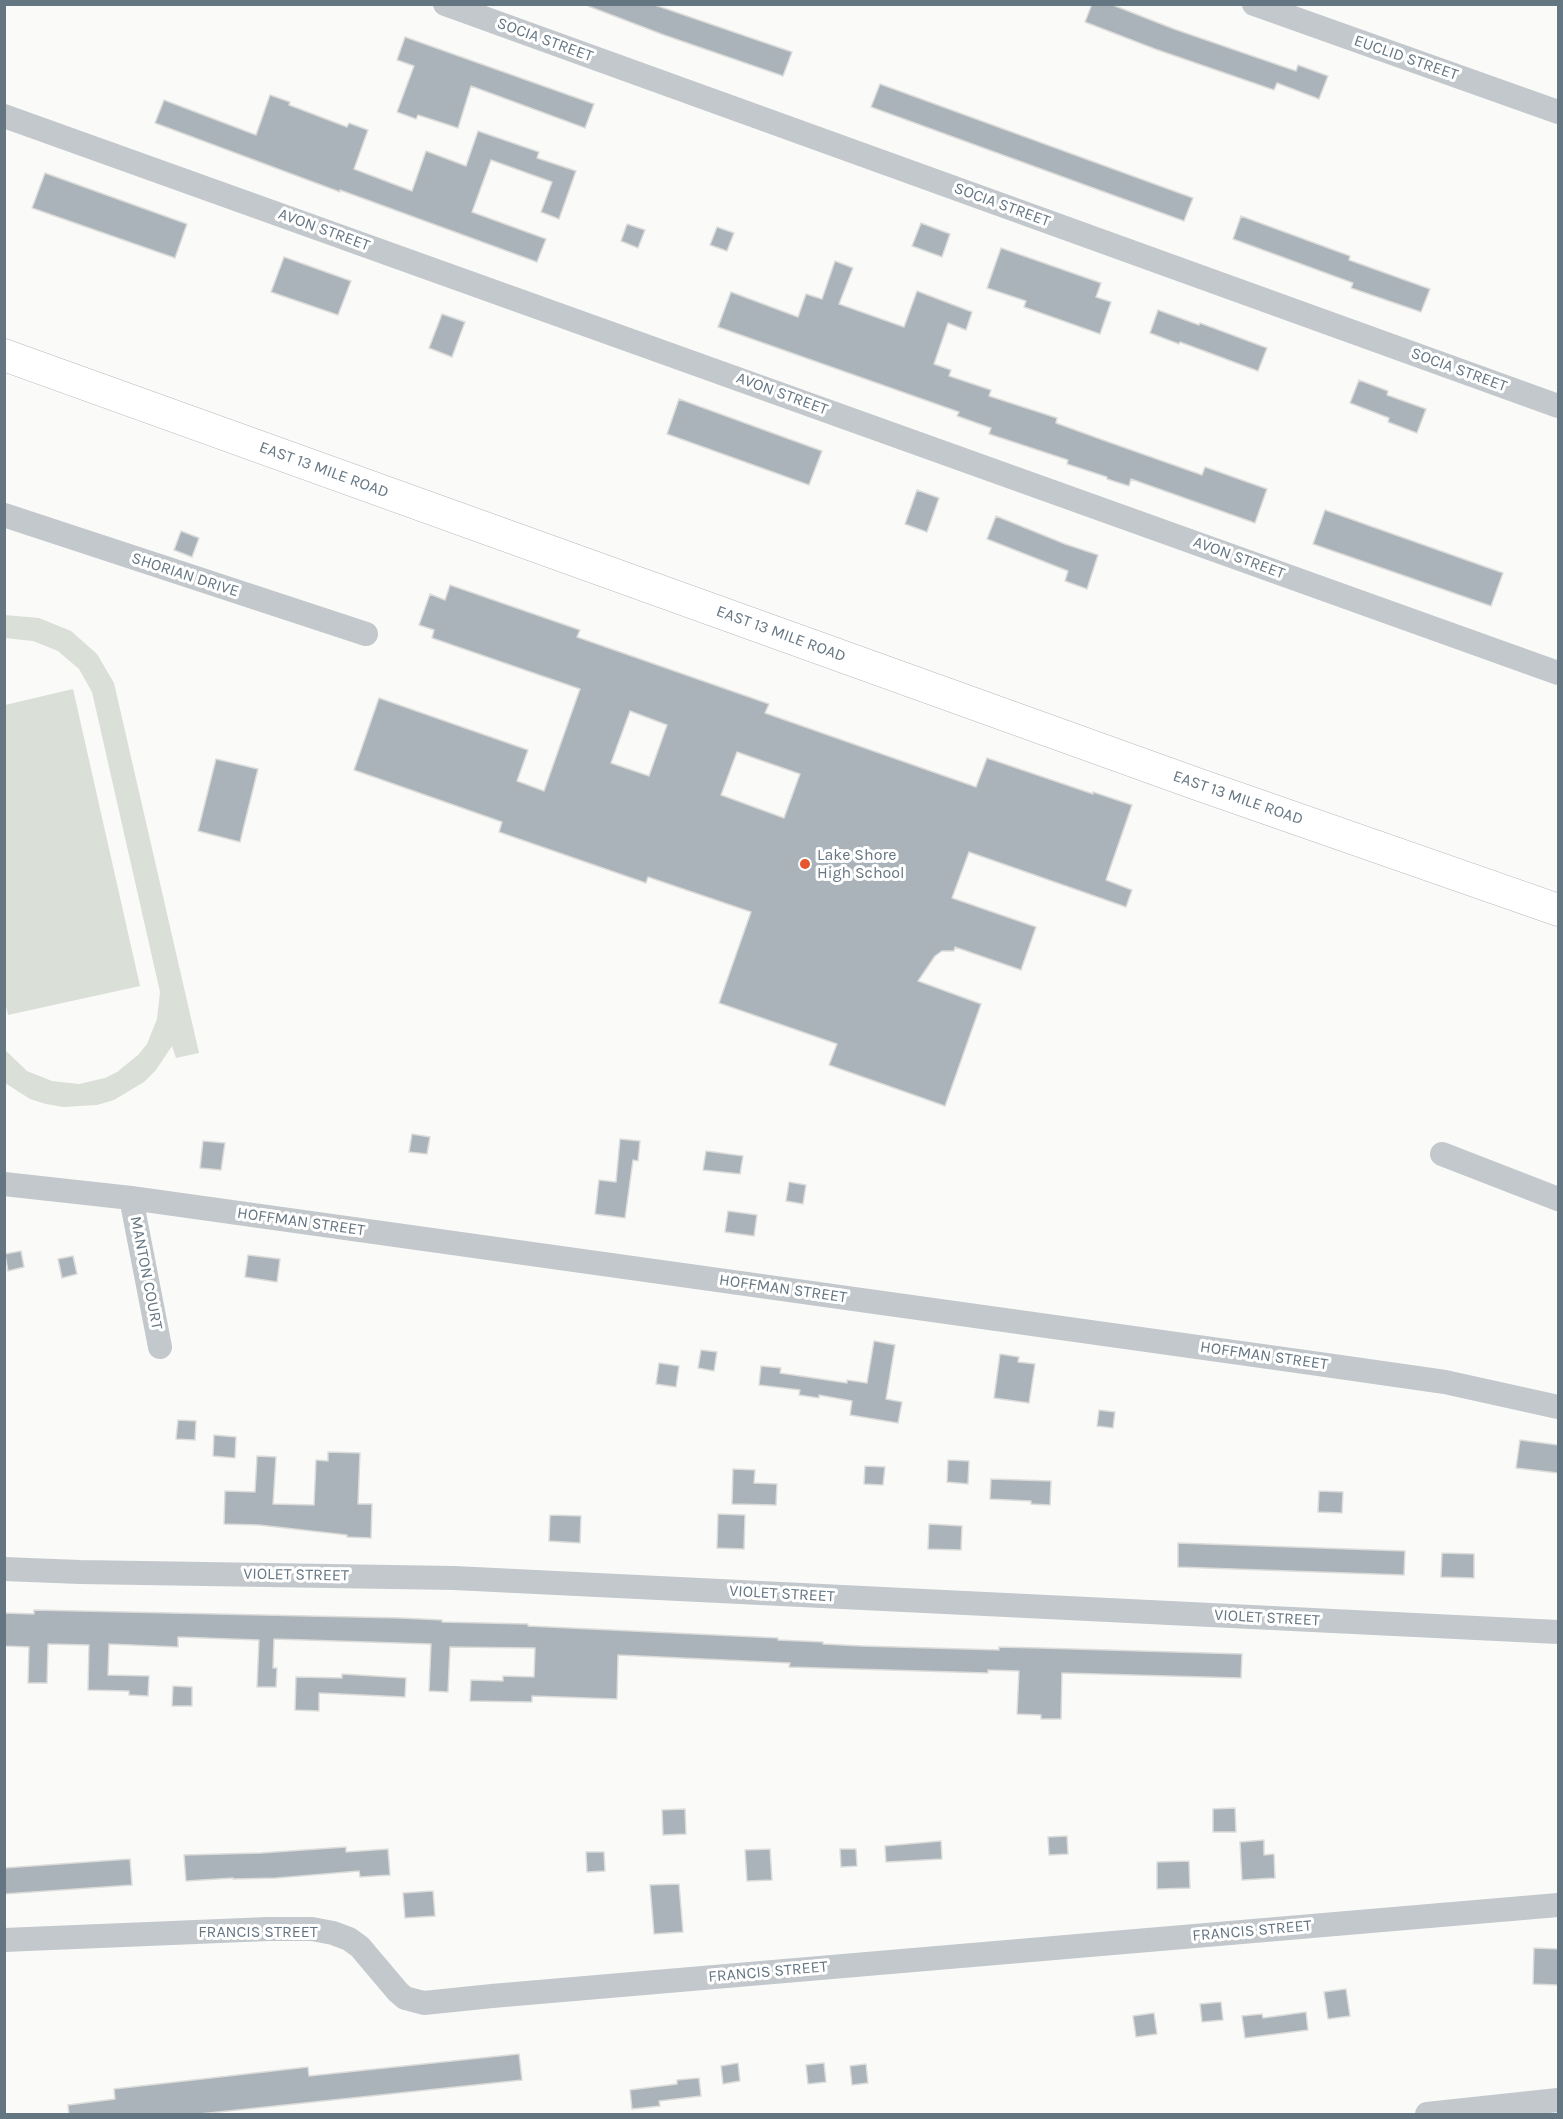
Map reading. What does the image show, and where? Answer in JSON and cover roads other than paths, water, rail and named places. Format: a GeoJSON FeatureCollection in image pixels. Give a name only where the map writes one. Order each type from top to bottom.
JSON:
{"type":"FeatureCollection","features":[{"type":"Feature","properties":{"kind":"main road","name":"EAST 13 MILE ROAD"},"geometry":{"type":"LineString","coordinates":[[6,359],[1186,780],[1558,910]]}},
{"type":"Feature","properties":{"kind":"street","name":"SOCIA STREET"},"geometry":{"type":"LineString","coordinates":[[445,4],[1558,405]]}},
{"type":"Feature","properties":{"kind":"street","name":"EUCLID STREET"},"geometry":{"type":"LineString","coordinates":[[1254,4],[1558,112]]}},
{"type":"Feature","properties":{"kind":"street","name":"AVON STREET"},"geometry":{"type":"LineString","coordinates":[[4,116],[1558,673]]}},
{"type":"Feature","properties":{"kind":"street","name":"SHORIAN DRIVE"},"geometry":{"type":"LineString","coordinates":[[4,515],[366,634]]}},
{"type":"Feature","properties":{"kind":"street"},"geometry":{"type":"LineString","coordinates":[[1442,1154],[1558,1198]]}},
{"type":"Feature","properties":{"kind":"street","name":"HOFFMAN STREET"},"geometry":{"type":"LineString","coordinates":[[4,1184],[131,1198],[1445,1382],[1558,1407]]}},
{"type":"Feature","properties":{"kind":"street","name":"MANTON COURT"},"geometry":{"type":"LineString","coordinates":[[131,1198],[160,1347]]}},
{"type":"Feature","properties":{"kind":"street","name":"VIOLET STREET"},"geometry":{"type":"LineString","coordinates":[[4,1569],[454,1578],[1558,1632]]}},
{"type":"Feature","properties":{"kind":"street","name":"FRANCIS STREET"},"geometry":{"type":"LineString","coordinates":[[4,1940],[312,1929],[349,1939],[360,1947],[405,1998],[424,2003],[1558,1905]]}},
{"type":"Feature","properties":{"kind":"street"},"geometry":{"type":"LineString","coordinates":[[1427,2115],[1558,2100]]}},
{"type":"Feature","properties":{"kind":"place","name":"Lake Shore High School"},"geometry":{"type":"Point","coordinates":[805,864]}}]}
